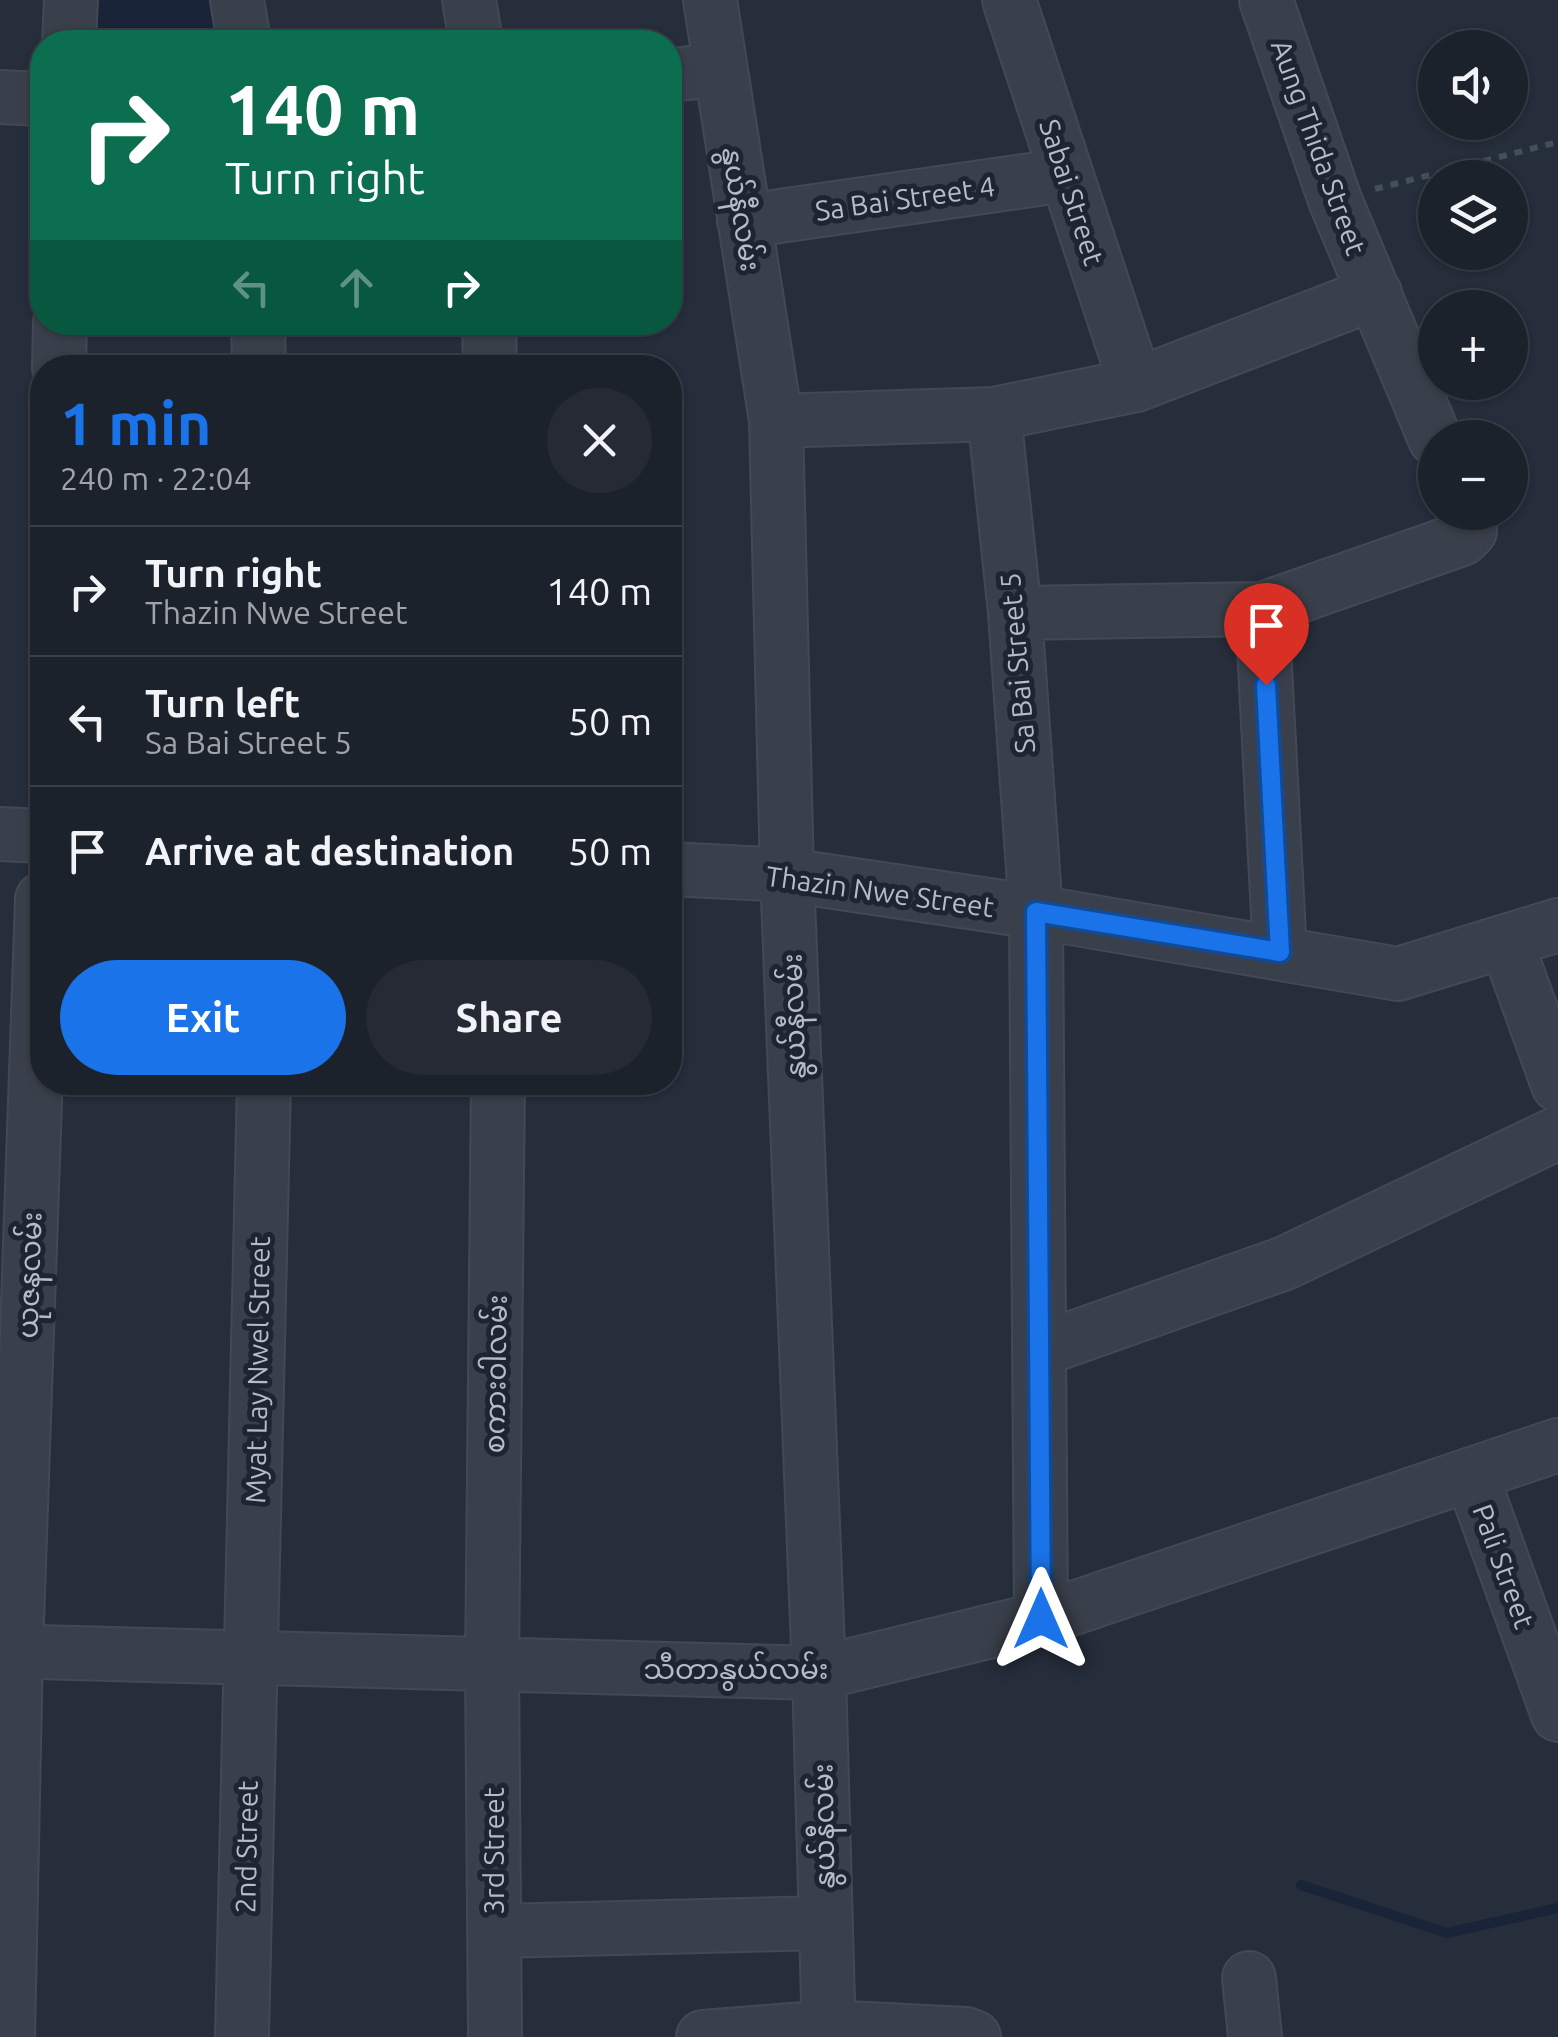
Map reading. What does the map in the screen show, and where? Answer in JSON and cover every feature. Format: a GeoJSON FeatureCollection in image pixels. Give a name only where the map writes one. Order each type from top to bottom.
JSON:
{"type":"FeatureCollection","features":[{"type":"Feature","properties":{"kind":"street"},"geometry":{"type":"LineString","coordinates":[[69,30],[70,0]]}},
{"type":"Feature","properties":{"kind":"street"},"geometry":{"type":"LineString","coordinates":[[238,0],[242,30]]}},
{"type":"Feature","properties":{"kind":"street"},"geometry":{"type":"LineString","coordinates":[[469,0],[474,30]]}},
{"type":"Feature","properties":{"kind":"street","name":"နွယ်နီလမ်း"},"geometry":{"type":"LineString","coordinates":[[710,0],[695,73],[744,221],[776,422],[787,875],[819,1673],[828,2032]]}},
{"type":"Feature","properties":{"kind":"street","name":"Sabai Street"},"geometry":{"type":"LineString","coordinates":[[1008,0],[1136,384]]}},
{"type":"Feature","properties":{"kind":"street","name":"Aung Thida Street"},"geometry":{"type":"LineString","coordinates":[[1266,0],[1335,200],[1427,420]]}},
{"type":"Feature","properties":{"kind":"street"},"geometry":{"type":"LineString","coordinates":[[0,96],[30,98]]}},
{"type":"Feature","properties":{"kind":"street","name":"Sa Bai Street 4"},"geometry":{"type":"LineString","coordinates":[[744,221],[1066,175]]}},
{"type":"Feature","properties":{"kind":"street"},"geometry":{"type":"LineString","coordinates":[[776,422],[994,414],[1136,384],[1375,293]]}},
{"type":"Feature","properties":{"kind":"street","name":"Sa Bai Street 5"},"geometry":{"type":"LineString","coordinates":[[994,414],[1015,614],[1036,912],[1041,1619]]}},
{"type":"Feature","properties":{"kind":"street"},"geometry":{"type":"LineString","coordinates":[[1015,614],[1262,609],[1462,539],[1470,530]]}},
{"type":"Feature","properties":{"kind":"street"},"geometry":{"type":"LineString","coordinates":[[1262,609],[1280,952]]}},
{"type":"Feature","properties":{"kind":"street"},"geometry":{"type":"LineString","coordinates":[[0,834],[30,835]]}},
{"type":"Feature","properties":{"kind":"street","name":"Thazin Nwe Street"},"geometry":{"type":"LineString","coordinates":[[682,870],[787,875],[1036,912],[1398,974],[1558,925]]}},
{"type":"Feature","properties":{"kind":"street"},"geometry":{"type":"LineString","coordinates":[[1506,940],[1558,1084]]}},
{"type":"Feature","properties":{"kind":"street","name":"ယုဇနလမ်း"},"geometry":{"type":"LineString","coordinates":[[8,2037],[8,1651],[33,1095]]}},
{"type":"Feature","properties":{"kind":"street","name":"Myat Lay Nwel Street"},"geometry":{"type":"LineString","coordinates":[[250,1658],[264,1095]]}},
{"type":"Feature","properties":{"kind":"street","name":"စကား၀ါလမ်း"},"geometry":{"type":"LineString","coordinates":[[492,1664],[498,1095]]}},
{"type":"Feature","properties":{"kind":"street"},"geometry":{"type":"LineString","coordinates":[[1040,1350],[1285,1263],[1558,1133]]}},
{"type":"Feature","properties":{"kind":"street","name":"သီတာနွယ်လမ်း"},"geometry":{"type":"LineString","coordinates":[[8,1651],[819,1673],[1041,1619],[1558,1446]]}},
{"type":"Feature","properties":{"kind":"street","name":"Pali Street"},"geometry":{"type":"LineString","coordinates":[[1471,1474],[1558,1715]]}},
{"type":"Feature","properties":{"kind":"street","name":"2nd Street"},"geometry":{"type":"LineString","coordinates":[[242,2037],[250,1658]]}},
{"type":"Feature","properties":{"kind":"street","name":"3rd Street"},"geometry":{"type":"LineString","coordinates":[[492,1664],[495,2037]]}},
{"type":"Feature","properties":{"kind":"street"},"geometry":{"type":"LineString","coordinates":[[494,1931],[825,1923]]}},
{"type":"Feature","properties":{"kind":"street"},"geometry":{"type":"LineString","coordinates":[[1249,1978],[1255,2037]]}},
{"type":"Feature","properties":{"kind":"street"},"geometry":{"type":"LineString","coordinates":[[703,2037],[828,2032],[974,2037]]}},
{"type":"Feature","properties":{"kind":"path"},"geometry":{"type":"LineString","coordinates":[[1335,200],[1558,142]]}},
{"type":"Feature","properties":{"kind":"water"},"geometry":{"type":"Polygon","coordinates":[[[88,0],[218,0],[222,30],[87,30],[88,0]]]}},
{"type":"Feature","properties":{"kind":"waterway"},"geometry":{"type":"LineString","coordinates":[[1301,1885],[1447,1933],[1558,1908]]}},
{"type":"Feature","properties":{"kind":"route"},"geometry":{"type":"LineString","coordinates":[[1041,1619],[1036,912],[1280,952],[1266,685]]}}]}
